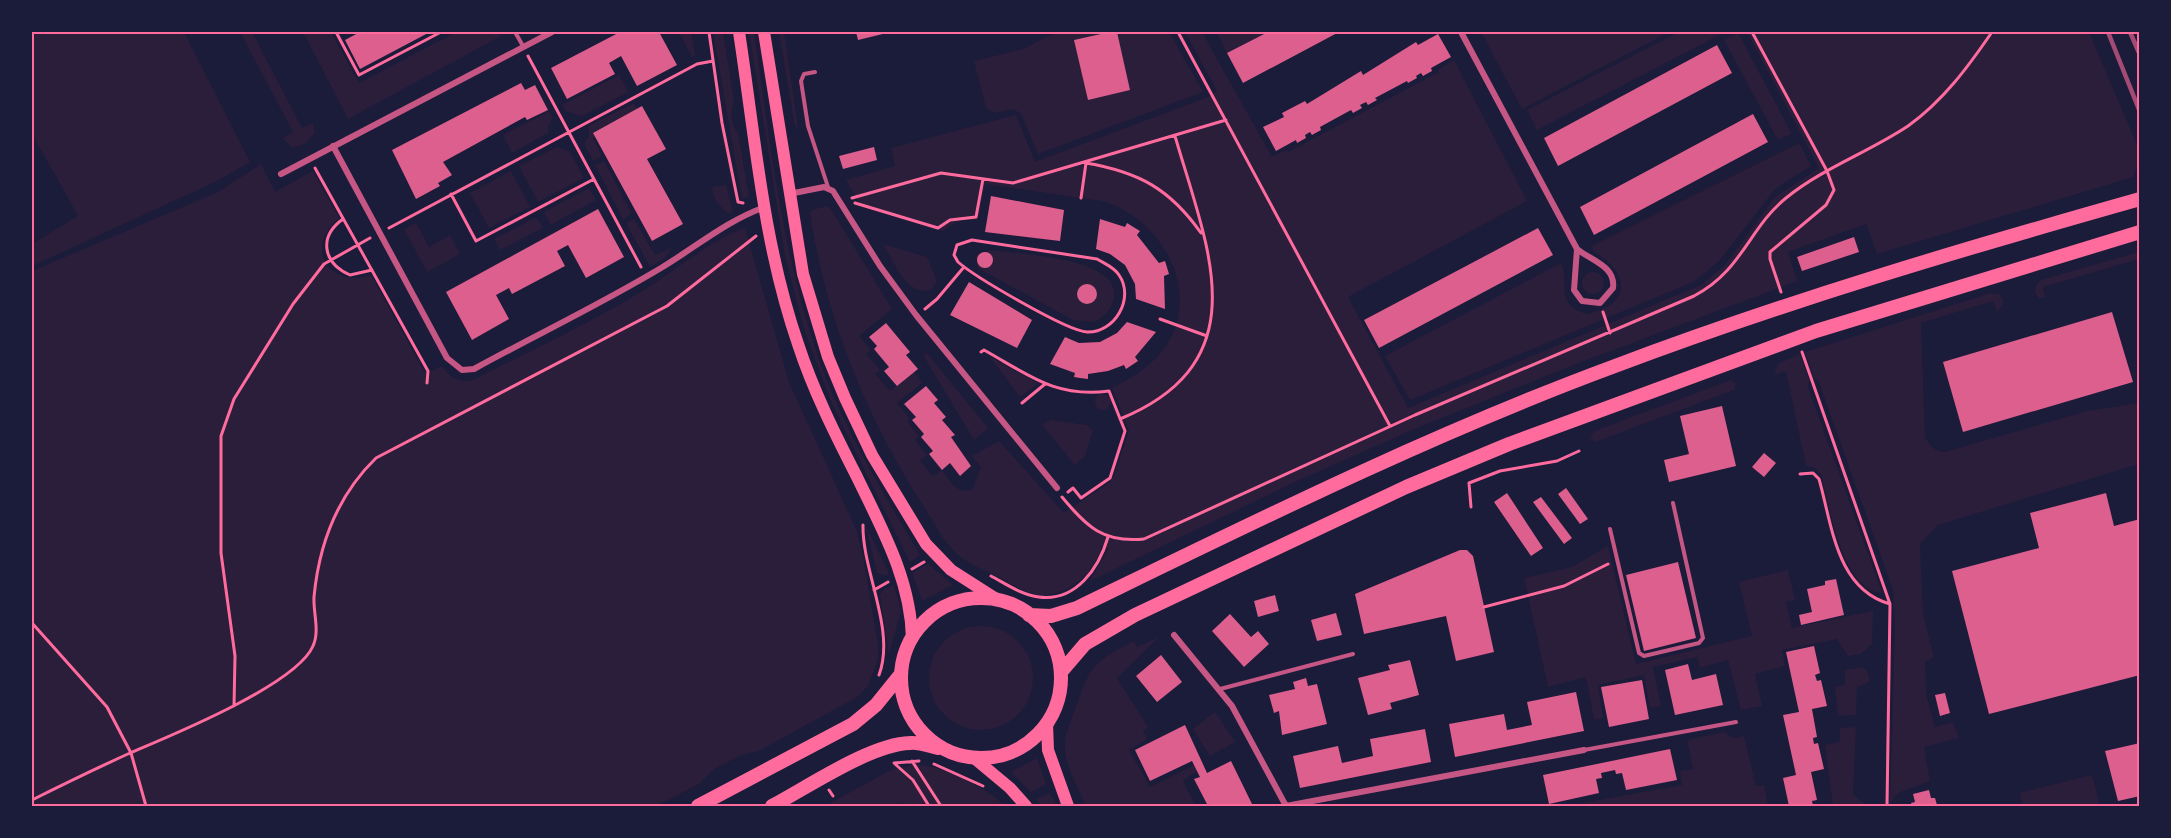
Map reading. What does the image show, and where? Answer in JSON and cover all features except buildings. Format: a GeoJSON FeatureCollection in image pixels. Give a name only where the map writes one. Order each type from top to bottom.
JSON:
{"type":"FeatureCollection","features":[{"type":"Feature","properties":{"kind":"main road"},"geometry":{"type":"LineString","coordinates":[[739,32],[765,207],[785,304],[812,382],[887,539],[903,581],[911,613],[912,639]]}},
{"type":"Feature","properties":{"kind":"main road"},"geometry":{"type":"LineString","coordinates":[[764,32],[803,274],[828,357],[872,455],[913,524],[936,556],[951,570],[998,600],[1029,615],[1049,636],[1060,672],[1058,697],[1047,723],[1030,740],[1012,752],[974,758],[912,742],[893,745],[872,753],[772,807]]}},
{"type":"Feature","properties":{"kind":"main road"},"geometry":{"type":"LineString","coordinates":[[1029,615],[1051,616],[1077,608],[1293,503],[1445,435],[1614,366],[1809,297],[2139,199]]}},
{"type":"Feature","properties":{"kind":"main road"},"geometry":{"type":"LineString","coordinates":[[1060,672],[1085,644],[1135,615],[1406,487],[1509,444],[1816,331],[2139,232]]}},
{"type":"Feature","properties":{"kind":"main road"},"geometry":{"type":"LineString","coordinates":[[943,749],[925,736],[911,718],[903,697],[902,662],[912,639],[931,616],[949,605],[970,599],[998,600]]}},
{"type":"Feature","properties":{"kind":"main road"},"geometry":{"type":"LineString","coordinates":[[698,807],[853,723],[876,705],[901,675]]}},
{"type":"Feature","properties":{"kind":"main road"},"geometry":{"type":"LineString","coordinates":[[1047,723],[1048,750],[1068,807]]}},
{"type":"Feature","properties":{"kind":"main road"},"geometry":{"type":"LineString","coordinates":[[974,758],[1010,788],[1026,807]]}},
{"type":"Feature","properties":{"kind":"street"},"geometry":{"type":"LineString","coordinates":[[281,174],[552,32]]}},
{"type":"Feature","properties":{"kind":"street"},"geometry":{"type":"LineString","coordinates":[[1461,32],[1577,249],[1604,266],[1612,276],[1613,288],[1600,303],[1582,301],[1574,290],[1577,249]]}},
{"type":"Feature","properties":{"kind":"street"},"geometry":{"type":"LineString","coordinates":[[333,146],[447,358],[462,370],[474,369],[646,276],[742,216],[765,207]]}},
{"type":"Feature","properties":{"kind":"street"},"geometry":{"type":"LineString","coordinates":[[789,194],[828,187],[916,315],[1057,488]]}},
{"type":"Feature","properties":{"kind":"street"},"geometry":{"type":"LineString","coordinates":[[1174,636],[1220,689],[1252,740],[1286,806],[1584,750]]}},
{"type":"Feature","properties":{"kind":"lane"},"geometry":{"type":"LineString","coordinates":[[515,32],[523,46]]}},
{"type":"Feature","properties":{"kind":"lane"},"geometry":{"type":"LineString","coordinates":[[815,72],[804,74],[801,81],[808,126],[828,187]]}},
{"type":"Feature","properties":{"kind":"lane"},"geometry":{"type":"LineString","coordinates":[[1610,529],[1639,653],[1644,656],[1699,643],[1703,638],[1673,503]]}},
{"type":"Feature","properties":{"kind":"lane"},"geometry":{"type":"LineString","coordinates":[[1220,689],[1353,654]]}},
{"type":"Feature","properties":{"kind":"lane"},"geometry":{"type":"LineString","coordinates":[[1584,750],[1736,722]]}},
{"type":"Feature","properties":{"kind":"path"},"geometry":{"type":"LineString","coordinates":[[336,32],[360,75],[441,32]]}},
{"type":"Feature","properties":{"kind":"path"},"geometry":{"type":"LineString","coordinates":[[709,32],[738,202],[747,204]]}},
{"type":"Feature","properties":{"kind":"path"},"geometry":{"type":"LineString","coordinates":[[1178,32],[1390,426]]}},
{"type":"Feature","properties":{"kind":"path"},"geometry":{"type":"LineString","coordinates":[[1752,32],[1833,182],[1831,197],[1773,248],[1770,259]]}},
{"type":"Feature","properties":{"kind":"path"},"geometry":{"type":"LineString","coordinates":[[1057,488],[1085,523],[1108,537],[1125,541],[1144,539],[1286,472],[1708,289],[1735,264],[1785,198],[1827,171],[1908,126],[1943,97],[1992,32]]}},
{"type":"Feature","properties":{"kind":"path"},"geometry":{"type":"LineString","coordinates":[[523,46],[646,276]]}},
{"type":"Feature","properties":{"kind":"path"},"geometry":{"type":"LineString","coordinates":[[234,706],[235,656],[220,554],[221,436],[234,399],[293,304],[330,260],[568,131],[697,64],[713,61]]}},
{"type":"Feature","properties":{"kind":"path"},"geometry":{"type":"LineString","coordinates":[[852,198],[941,173],[1012,183],[1226,120]]}},
{"type":"Feature","properties":{"kind":"path"},"geometry":{"type":"LineString","coordinates":[[1120,420],[1151,405],[1178,385],[1199,355],[1207,336],[1215,290],[1212,266],[1175,136]]}},
{"type":"Feature","properties":{"kind":"path"},"geometry":{"type":"LineString","coordinates":[[310,159],[428,371],[427,383]]}},
{"type":"Feature","properties":{"kind":"path"},"geometry":{"type":"LineString","coordinates":[[1081,198],[1086,163]]}},
{"type":"Feature","properties":{"kind":"path"},"geometry":{"type":"LineString","coordinates":[[1086,163],[1135,175],[1159,188],[1180,205],[1203,237]]}},
{"type":"Feature","properties":{"kind":"path"},"geometry":{"type":"LineString","coordinates":[[451,194],[476,242],[594,179]]}},
{"type":"Feature","properties":{"kind":"path"},"geometry":{"type":"LineString","coordinates":[[855,203],[938,228],[950,220],[976,217],[983,179]]}},
{"type":"Feature","properties":{"kind":"path"},"geometry":{"type":"LineString","coordinates":[[344,219],[328,236],[325,246],[330,260],[335,267],[350,275],[372,270]]}},
{"type":"Feature","properties":{"kind":"path"},"geometry":{"type":"LineString","coordinates":[[32,800],[131,753],[177,735],[234,706],[289,672],[307,656],[314,645],[314,598],[321,555],[336,509],[358,475],[375,458],[667,306],[749,242],[769,230]]}},
{"type":"Feature","properties":{"kind":"path"},"geometry":{"type":"LineString","coordinates":[[972,240],[1097,259],[1110,266],[1119,275],[1126,295],[1116,318],[1107,326],[1087,332],[1067,326],[964,267],[954,255],[957,245],[972,240]]}},
{"type":"Feature","properties":{"kind":"path"},"geometry":{"type":"LineString","coordinates":[[916,315],[937,299],[964,267]]}},
{"type":"Feature","properties":{"kind":"path"},"geometry":{"type":"LineString","coordinates":[[1600,303],[1610,333]]}},
{"type":"Feature","properties":{"kind":"path"},"geometry":{"type":"LineString","coordinates":[[1160,319],[1207,336]]}},
{"type":"Feature","properties":{"kind":"path"},"geometry":{"type":"LineString","coordinates":[[981,352],[984,350],[1045,384],[1073,393],[1109,391],[1125,431],[1110,478],[1081,498],[1073,488],[1062,497]]}},
{"type":"Feature","properties":{"kind":"path"},"geometry":{"type":"LineString","coordinates":[[1812,379],[1890,603],[1887,807]]}},
{"type":"Feature","properties":{"kind":"path"},"geometry":{"type":"LineString","coordinates":[[1022,403],[1045,384]]}},
{"type":"Feature","properties":{"kind":"path"},"geometry":{"type":"LineString","coordinates":[[1471,507],[1469,483],[1500,471],[1557,461],[1579,451]]}},
{"type":"Feature","properties":{"kind":"path"},"geometry":{"type":"LineString","coordinates":[[1800,474],[1813,473],[1819,479],[1842,560],[1852,579],[1867,592],[1890,603]]}},
{"type":"Feature","properties":{"kind":"path"},"geometry":{"type":"LineString","coordinates":[[863,532],[883,640],[883,664],[876,684]]}},
{"type":"Feature","properties":{"kind":"path"},"geometry":{"type":"LineString","coordinates":[[981,571],[1032,596],[1058,596],[1078,587],[1089,575],[1100,560],[1108,537]]}},
{"type":"Feature","properties":{"kind":"path"},"geometry":{"type":"LineString","coordinates":[[1484,607],[1563,586],[1616,561]]}},
{"type":"Feature","properties":{"kind":"path"},"geometry":{"type":"LineString","coordinates":[[32,623],[107,707],[131,753],[146,807]]}},
{"type":"Feature","properties":{"kind":"path"},"geometry":{"type":"LineString","coordinates":[[912,761],[942,807]]}},
{"type":"Feature","properties":{"kind":"path"},"geometry":{"type":"LineString","coordinates":[[924,761],[894,763],[913,780],[929,807]]}},
{"type":"Feature","properties":{"kind":"path"},"geometry":{"type":"LineString","coordinates":[[932,763],[987,788]]}},
{"type":"Feature","properties":{"kind":"shaded area"},"geometry":{"type":"Polygon","coordinates":[[[32,32],[184,32],[250,162],[215,182],[32,266],[32,244],[78,216],[32,134],[32,32]]]}},
{"type":"Feature","properties":{"kind":"shaded area"},"geometry":{"type":"Polygon","coordinates":[[[240,32],[252,32],[302,128],[313,123],[315,133],[305,144],[292,148],[283,138],[293,132],[240,32]]]}},
{"type":"Feature","properties":{"kind":"shaded area"},"geometry":{"type":"Polygon","coordinates":[[[303,32],[332,34],[359,83],[456,32],[498,32],[501,36],[348,119],[303,32]]]}},
{"type":"Feature","properties":{"kind":"shaded area"},"geometry":{"type":"Polygon","coordinates":[[[679,32],[691,32],[695,55],[692,57],[679,32]]]}},
{"type":"Feature","properties":{"kind":"shaded area"},"geometry":{"type":"Polygon","coordinates":[[[713,32],[723,32],[734,101],[732,118],[738,133],[749,196],[742,199],[713,32]]]}},
{"type":"Feature","properties":{"kind":"shaded area"},"geometry":{"type":"Polygon","coordinates":[[[749,32],[754,32],[786,237],[818,357],[839,409],[864,459],[920,555],[910,562],[832,404],[804,329],[785,256],[749,32]]]}},
{"type":"Feature","properties":{"kind":"shaded area"},"geometry":{"type":"Polygon","coordinates":[[[779,32],[784,32],[798,127],[795,127],[779,32]]]}},
{"type":"Feature","properties":{"kind":"shaded area"},"geometry":{"type":"Polygon","coordinates":[[[1064,32],[1169,32],[1203,92],[1038,154],[1021,114],[1014,109],[995,113],[986,108],[974,61],[1023,49],[1048,36],[1064,32]]]}},
{"type":"Feature","properties":{"kind":"shaded area"},"geometry":{"type":"Polygon","coordinates":[[[1185,32],[1202,32],[1272,157],[1286,150],[1288,152],[1439,72],[1438,70],[1454,60],[1527,201],[1348,297],[1408,408],[1701,285],[1725,265],[1775,197],[1819,168],[1747,32],[2089,32],[2140,152],[2139,163],[2133,177],[1877,254],[1866,224],[1788,252],[1797,281],[1571,366],[1412,430],[1295,482],[1090,581],[1108,549],[1102,546],[1087,573],[1072,586],[1054,594],[1032,593],[973,565],[957,554],[942,536],[901,469],[865,400],[850,364],[826,290],[810,214],[812,210],[827,206],[831,209],[892,309],[859,336],[871,350],[866,354],[880,370],[875,374],[890,391],[914,372],[922,383],[897,403],[910,419],[907,422],[919,436],[915,440],[927,455],[920,461],[933,476],[942,470],[958,488],[966,491],[972,490],[981,467],[972,456],[999,441],[1064,513],[1109,483],[1114,476],[1129,431],[1112,388],[1155,359],[1166,346],[1176,324],[1180,302],[1177,280],[1170,258],[1142,223],[1123,210],[1102,201],[985,184],[978,220],[961,220],[942,231],[861,206],[846,180],[895,166],[891,148],[1016,115],[1035,162],[1208,97],[1217,91],[1185,32]]]}},
{"type":"Feature","properties":{"kind":"shaded area"},"geometry":{"type":"Polygon","coordinates":[[[1268,32],[1227,53],[1217,33],[1268,32]]]}},
{"type":"Feature","properties":{"kind":"shaded area"},"geometry":{"type":"Polygon","coordinates":[[[1481,32],[1669,32],[1522,109],[1481,32]]]}},
{"type":"Feature","properties":{"kind":"shaded area"},"geometry":{"type":"Polygon","coordinates":[[[1679,32],[1725,32],[1537,130],[1527,110],[1679,32]]]}},
{"type":"Feature","properties":{"kind":"shaded area"},"geometry":{"type":"Polygon","coordinates":[[[1738,33],[1792,134],[1778,140],[1724,40],[1738,33]]]}},
{"type":"Feature","properties":{"kind":"shaded area"},"geometry":{"type":"Polygon","coordinates":[[[619,75],[628,92],[582,116],[565,111],[562,105],[619,75]]]}},
{"type":"Feature","properties":{"kind":"shaded area"},"geometry":{"type":"Polygon","coordinates":[[[634,103],[637,109],[593,138],[602,156],[593,161],[584,144],[589,135],[588,126],[634,103]]]}},
{"type":"Feature","properties":{"kind":"shaded area"},"geometry":{"type":"Polygon","coordinates":[[[549,111],[553,118],[548,126],[548,133],[512,153],[503,135],[549,111]]]}},
{"type":"Feature","properties":{"kind":"shaded area"},"geometry":{"type":"Polygon","coordinates":[[[1799,143],[1811,166],[1775,189],[1720,260],[1695,281],[1410,400],[1385,356],[1561,263],[1566,299],[1570,305],[1588,314],[1603,309],[1614,302],[1621,286],[1614,268],[1593,251],[1592,246],[1799,143]]]}},
{"type":"Feature","properties":{"kind":"shaded area"},"geometry":{"type":"Polygon","coordinates":[[[557,147],[570,152],[584,178],[538,202],[519,166],[557,147]]]}},
{"type":"Feature","properties":{"kind":"shaded area"},"geometry":{"type":"Polygon","coordinates":[[[604,161],[632,214],[623,219],[595,165],[604,161]]]}},
{"type":"Feature","properties":{"kind":"shaded area"},"geometry":{"type":"Polygon","coordinates":[[[261,164],[275,192],[313,171],[339,218],[323,241],[322,253],[325,263],[332,271],[343,276],[356,278],[371,275],[424,371],[433,371],[442,366],[451,376],[461,380],[471,381],[598,317],[731,233],[745,228],[789,382],[856,529],[863,556],[878,644],[878,660],[868,686],[857,697],[759,751],[741,755],[714,769],[699,784],[656,806],[32,806],[32,271],[218,192],[261,164]]]}},
{"type":"Feature","properties":{"kind":"shaded area"},"geometry":{"type":"Polygon","coordinates":[[[511,171],[530,207],[489,228],[470,193],[511,171]]]}},
{"type":"Feature","properties":{"kind":"shaded area"},"geometry":{"type":"Polygon","coordinates":[[[726,185],[733,211],[729,214],[717,202],[712,187],[726,185]]]}},
{"type":"Feature","properties":{"kind":"shaded area"},"geometry":{"type":"Polygon","coordinates":[[[589,188],[596,200],[551,225],[544,212],[589,188]]]}},
{"type":"Feature","properties":{"kind":"shaded area"},"geometry":{"type":"Polygon","coordinates":[[[536,217],[543,228],[500,250],[494,239],[536,217]]]}},
{"type":"Feature","properties":{"kind":"shaded area"},"geometry":{"type":"Polygon","coordinates":[[[634,219],[655,255],[673,247],[665,258],[650,267],[626,223],[634,219]]]}},
{"type":"Feature","properties":{"kind":"shaded area"},"geometry":{"type":"Polygon","coordinates":[[[416,223],[429,247],[450,235],[460,254],[427,272],[404,229],[416,223]]]}},
{"type":"Feature","properties":{"kind":"shaded area"},"geometry":{"type":"Polygon","coordinates":[[[883,244],[927,257],[937,281],[933,288],[924,291],[909,284],[897,269],[883,244]]]}},
{"type":"Feature","properties":{"kind":"shaded area"},"geometry":{"type":"Polygon","coordinates":[[[990,250],[1043,256],[1085,266],[1102,274],[1112,284],[1114,298],[1111,306],[1094,322],[1073,320],[978,268],[976,255],[990,250]]]}},
{"type":"Feature","properties":{"kind":"shaded area"},"geometry":{"type":"Polygon","coordinates":[[[2139,252],[2139,259],[2043,287],[2045,298],[2039,298],[2035,293],[2036,285],[2041,280],[2139,252]]]}},
{"type":"Feature","properties":{"kind":"shaded area"},"geometry":{"type":"Polygon","coordinates":[[[1589,272],[1597,272],[1604,279],[1604,287],[1597,294],[1589,294],[1582,287],[1582,279],[1589,272]]]}},
{"type":"Feature","properties":{"kind":"shaded area"},"geometry":{"type":"Polygon","coordinates":[[[1991,293],[1999,294],[2003,300],[1997,312],[1993,301],[1921,323],[1925,437],[1931,445],[1945,452],[2087,411],[2139,403],[2139,464],[1938,525],[1920,544],[1923,614],[1934,657],[1925,662],[1926,694],[1935,727],[1953,722],[1959,738],[1924,747],[1930,781],[1898,793],[1890,806],[1895,627],[1893,590],[1818,380],[1814,378],[1805,352],[1991,293]]]}},
{"type":"Feature","properties":{"kind":"shaded area"},"geometry":{"type":"Polygon","coordinates":[[[927,353],[988,428],[974,440],[923,355],[927,353]]]}},
{"type":"Feature","properties":{"kind":"shaded area"},"geometry":{"type":"Polygon","coordinates":[[[1800,354],[1809,380],[1808,387],[1882,593],[1868,589],[1847,563],[1834,525],[1821,474],[1814,468],[1806,466],[1786,371],[1774,375],[1778,364],[1800,354]]]}},
{"type":"Feature","properties":{"kind":"shaded area"},"geometry":{"type":"Polygon","coordinates":[[[989,356],[1037,383],[1038,384],[1020,397],[989,356]]]}},
{"type":"Feature","properties":{"kind":"shaded area"},"geometry":{"type":"Polygon","coordinates":[[[1731,380],[1736,383],[1734,390],[1595,442],[1590,438],[1594,431],[1731,380]]]}},
{"type":"Feature","properties":{"kind":"shaded area"},"geometry":{"type":"Polygon","coordinates":[[[1103,394],[1109,396],[1111,402],[1109,408],[1103,410],[1097,408],[1095,402],[1097,396],[1103,394]]]}},
{"type":"Feature","properties":{"kind":"shaded area"},"geometry":{"type":"Polygon","coordinates":[[[1051,420],[1087,425],[1093,430],[1085,456],[1075,465],[1042,425],[1051,420]]]}},
{"type":"Feature","properties":{"kind":"shaded area"},"geometry":{"type":"Polygon","coordinates":[[[866,526],[889,573],[887,576],[877,573],[866,526]]]}},
{"type":"Feature","properties":{"kind":"shaded area"},"geometry":{"type":"Polygon","coordinates":[[[1608,546],[1636,664],[1752,636],[1739,582],[1788,570],[1795,600],[1786,602],[1792,628],[1873,611],[1872,644],[1861,654],[1848,656],[1837,639],[1782,650],[1785,666],[1755,674],[1762,706],[1741,710],[1728,660],[1700,668],[1697,657],[1653,667],[1661,706],[1650,708],[1644,675],[1598,685],[1603,718],[1594,720],[1586,677],[1548,687],[1524,578],[1572,567],[1608,546]]]}},
{"type":"Feature","properties":{"kind":"shaded area"},"geometry":{"type":"Polygon","coordinates":[[[928,564],[953,585],[922,601],[912,573],[928,564]]]}},
{"type":"Feature","properties":{"kind":"shaded area"},"geometry":{"type":"Polygon","coordinates":[[[894,585],[901,611],[889,654],[880,595],[884,589],[894,585]]]}},
{"type":"Feature","properties":{"kind":"shaded area"},"geometry":{"type":"Polygon","coordinates":[[[981,626],[1001,630],[1018,641],[1029,658],[1033,678],[1029,698],[1018,715],[1001,726],[981,730],[961,726],[944,715],[933,698],[929,678],[933,658],[944,641],[961,630],[981,626]]]}},
{"type":"Feature","properties":{"kind":"shaded area"},"geometry":{"type":"Polygon","coordinates":[[[1159,637],[1117,678],[1148,727],[1143,731],[1147,739],[1129,750],[1150,787],[1194,765],[1197,771],[1183,781],[1196,806],[1086,806],[1070,772],[1065,746],[1067,732],[1083,687],[1093,669],[1107,656],[1134,641],[1137,647],[1159,637]]]}},
{"type":"Feature","properties":{"kind":"shaded area"},"geometry":{"type":"Polygon","coordinates":[[[1862,667],[1867,670],[1870,681],[1857,688],[1856,715],[1838,716],[1835,687],[1845,684],[1845,670],[1862,667]]]}},
{"type":"Feature","properties":{"kind":"shaded area"},"geometry":{"type":"Polygon","coordinates":[[[1215,712],[1235,742],[1210,756],[1193,729],[1215,712]]]}},
{"type":"Feature","properties":{"kind":"shaded area"},"geometry":{"type":"Polygon","coordinates":[[[1856,727],[1853,795],[1865,806],[1833,806],[1825,745],[1840,742],[1840,728],[1856,727]]]}},
{"type":"Feature","properties":{"kind":"shaded area"},"geometry":{"type":"Polygon","coordinates":[[[1724,732],[1733,738],[1744,736],[1756,786],[1764,785],[1768,806],[1566,806],[1682,785],[1680,771],[1693,769],[1687,740],[1724,732]]]}},
{"type":"Feature","properties":{"kind":"shaded area"},"geometry":{"type":"Polygon","coordinates":[[[1037,758],[1046,784],[1031,792],[1011,772],[1037,758]]]}},
{"type":"Feature","properties":{"kind":"shaded area"},"geometry":{"type":"Polygon","coordinates":[[[917,764],[940,769],[964,779],[1005,806],[906,806],[899,803],[889,806],[825,806],[889,771],[917,764]]]}},
{"type":"Feature","properties":{"kind":"shaded area"},"geometry":{"type":"Polygon","coordinates":[[[2092,775],[2100,806],[2023,806],[2019,793],[2092,775]]]}},
{"type":"Feature","properties":{"kind":"shaded area"},"geometry":{"type":"Polygon","coordinates":[[[1050,793],[1057,806],[1041,806],[1037,799],[1050,793]]]}},
{"type":"Feature","properties":{"kind":"railway"},"geometry":{"type":"LineString","coordinates":[[2108,32],[2140,112]]}},
{"type":"Feature","properties":{"kind":"railway"},"geometry":{"type":"LineString","coordinates":[[2130,32],[2140,55]]}}]}
